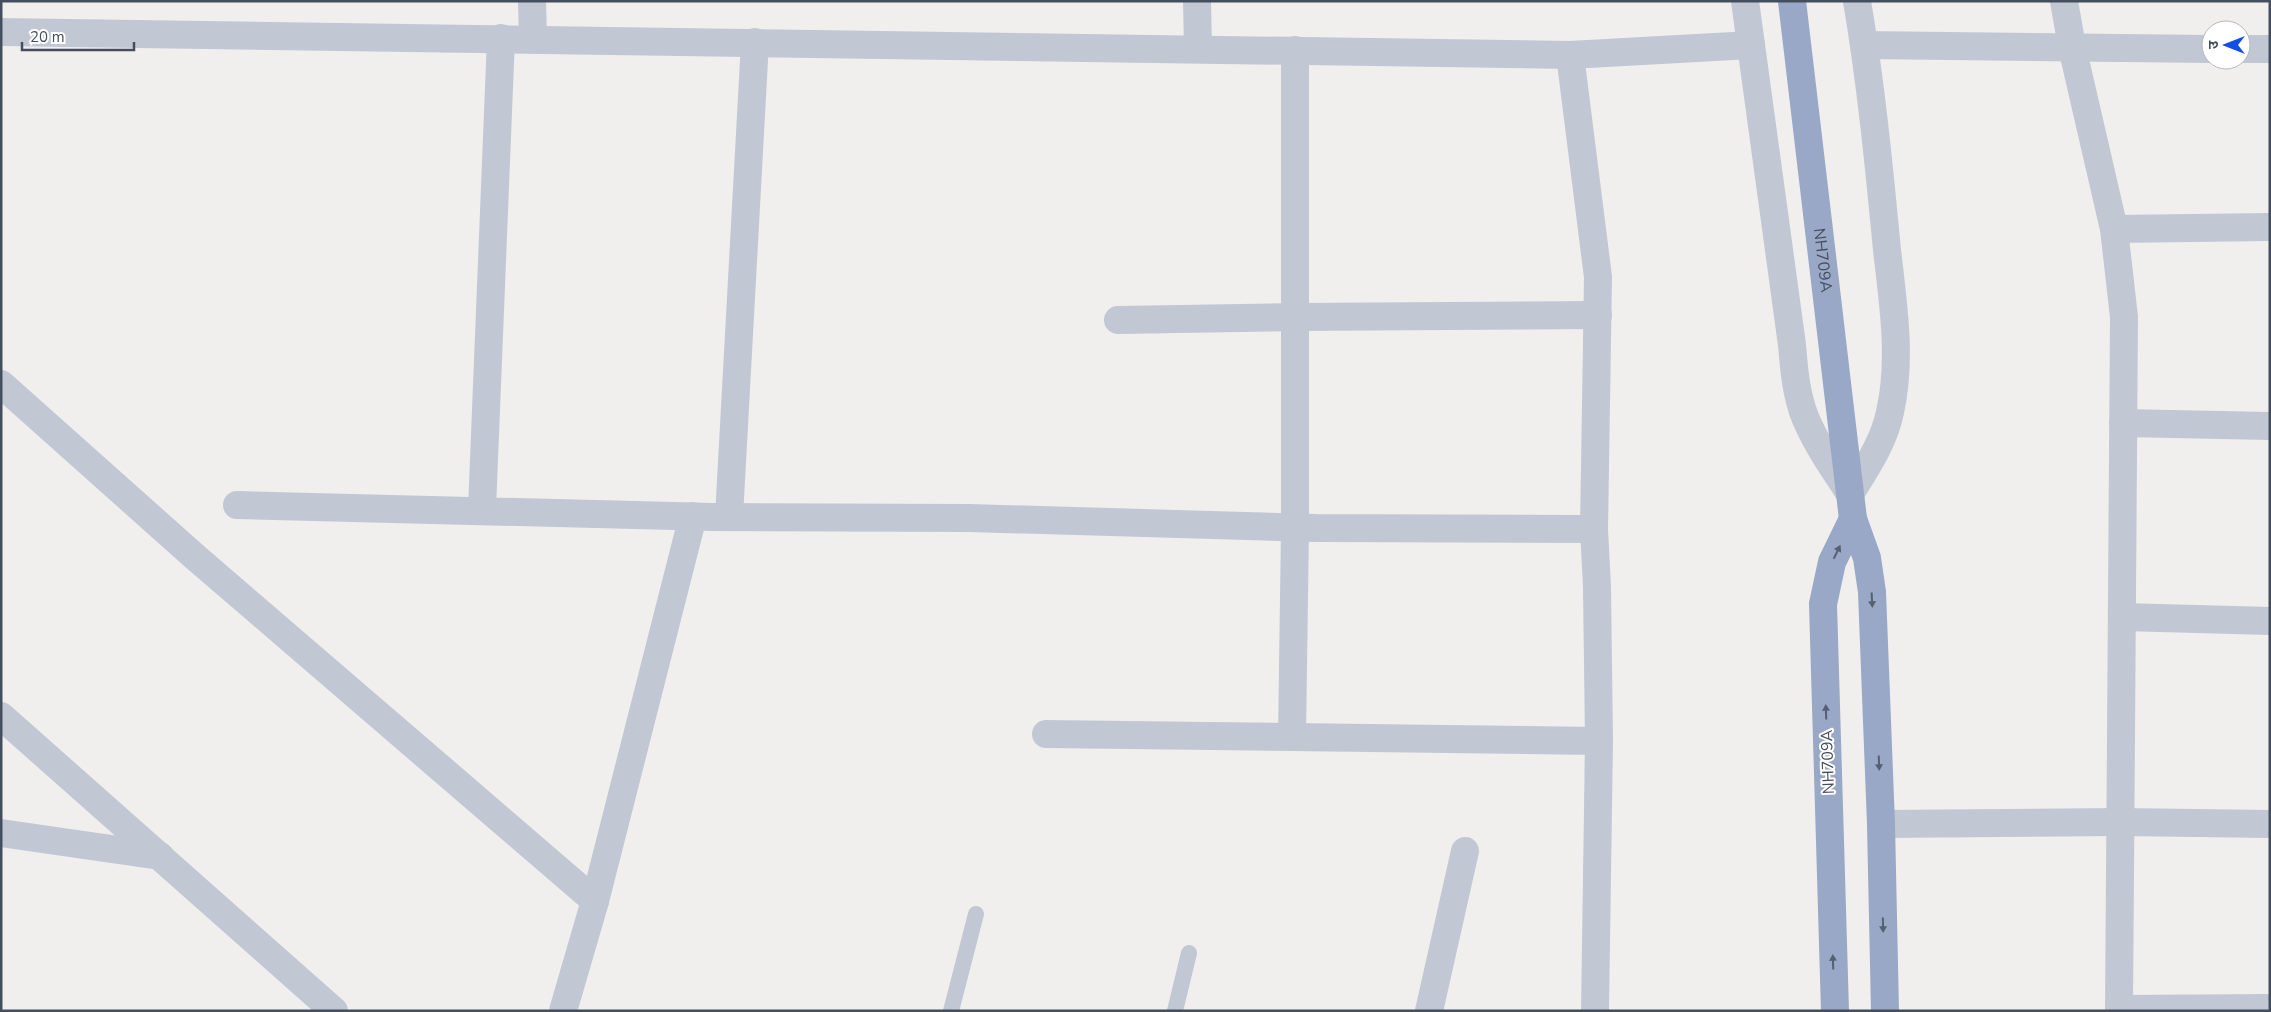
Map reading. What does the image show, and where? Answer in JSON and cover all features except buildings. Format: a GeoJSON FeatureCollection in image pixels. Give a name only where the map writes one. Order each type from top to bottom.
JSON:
{"type":"FeatureCollection","features":[{"type":"Feature","properties":{"kind":"highway","name":"NH709A"},"geometry":{"type":"LineString","coordinates":[[1792,1],[1852,506],[1867,558],[1872,592],[1881,824],[1885,1011]]}},
{"type":"Feature","properties":{"kind":"highway","name":"NH709A"},"geometry":{"type":"LineString","coordinates":[[1835,1011],[1823,604],[1832,562],[1852,506]]}},
{"type":"Feature","properties":{"kind":"street"},"geometry":{"type":"LineString","coordinates":[[532,1],[533,39]]}},
{"type":"Feature","properties":{"kind":"street"},"geometry":{"type":"LineString","coordinates":[[1197,1],[1198,48]]}},
{"type":"Feature","properties":{"kind":"street"},"geometry":{"type":"LineString","coordinates":[[1745,1],[1791,335],[1795,382],[1804,416],[1852,506]]}},
{"type":"Feature","properties":{"kind":"street"},"geometry":{"type":"LineString","coordinates":[[1852,506],[1881,440],[1890,413],[1896,371],[1896,332],[1875,119],[1857,1]]}},
{"type":"Feature","properties":{"kind":"street"},"geometry":{"type":"LineString","coordinates":[[2064,1],[2072,47],[2114,229],[2124,317],[2119,1010],[2270,1008]]}},
{"type":"Feature","properties":{"kind":"street"},"geometry":{"type":"LineString","coordinates":[[1,32],[1570,54],[1751,45]]}},
{"type":"Feature","properties":{"kind":"street"},"geometry":{"type":"LineString","coordinates":[[482,510],[501,38]]}},
{"type":"Feature","properties":{"kind":"street"},"geometry":{"type":"LineString","coordinates":[[729,517],[755,42]]}},
{"type":"Feature","properties":{"kind":"street"},"geometry":{"type":"LineString","coordinates":[[1864,45],[2201,49]]}},
{"type":"Feature","properties":{"kind":"street"},"geometry":{"type":"LineString","coordinates":[[2251,49],[2270,49]]}},
{"type":"Feature","properties":{"kind":"street"},"geometry":{"type":"LineString","coordinates":[[1292,738],[1295,528],[1295,50]]}},
{"type":"Feature","properties":{"kind":"street"},"geometry":{"type":"LineString","coordinates":[[1570,54],[1598,277],[1594,529],[1597,588],[1599,741],[1595,1011]]}},
{"type":"Feature","properties":{"kind":"street"},"geometry":{"type":"LineString","coordinates":[[2114,229],[2270,227]]}},
{"type":"Feature","properties":{"kind":"street"},"geometry":{"type":"LineString","coordinates":[[1118,320],[1598,315]]}},
{"type":"Feature","properties":{"kind":"street"},"geometry":{"type":"LineString","coordinates":[[1,384],[194,556],[595,901]]}},
{"type":"Feature","properties":{"kind":"street"},"geometry":{"type":"LineString","coordinates":[[2123,423],[2270,426]]}},
{"type":"Feature","properties":{"kind":"street"},"geometry":{"type":"LineString","coordinates":[[237,504],[729,517],[969,518],[1295,528],[1594,529]]}},
{"type":"Feature","properties":{"kind":"street"},"geometry":{"type":"LineString","coordinates":[[563,1011],[595,901],[693,516]]}},
{"type":"Feature","properties":{"kind":"street"},"geometry":{"type":"LineString","coordinates":[[2122,617],[2270,621]]}},
{"type":"Feature","properties":{"kind":"street"},"geometry":{"type":"LineString","coordinates":[[1,716],[334,1011]]}},
{"type":"Feature","properties":{"kind":"street"},"geometry":{"type":"LineString","coordinates":[[1046,734],[1599,741]]}},
{"type":"Feature","properties":{"kind":"street"},"geometry":{"type":"LineString","coordinates":[[1881,824],[2120,822],[2270,824]]}},
{"type":"Feature","properties":{"kind":"street"},"geometry":{"type":"LineString","coordinates":[[1,833],[160,856]]}},
{"type":"Feature","properties":{"kind":"street"},"geometry":{"type":"LineString","coordinates":[[1429,1011],[1465,851]]}},
{"type":"Feature","properties":{"kind":"lane"},"geometry":{"type":"LineString","coordinates":[[951,1011],[976,914]]}},
{"type":"Feature","properties":{"kind":"lane"},"geometry":{"type":"LineString","coordinates":[[1175,1011],[1189,953]]}}]}
